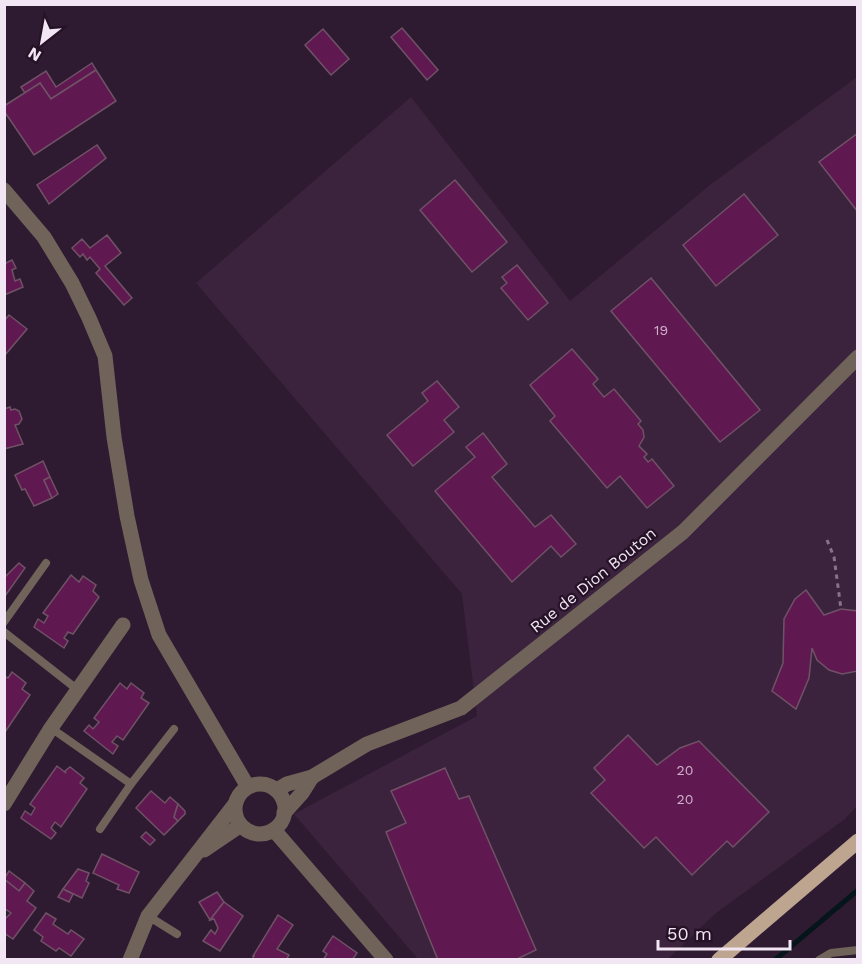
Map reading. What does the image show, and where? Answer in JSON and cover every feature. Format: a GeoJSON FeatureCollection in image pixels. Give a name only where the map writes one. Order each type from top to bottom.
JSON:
{"type":"FeatureCollection","features":[{"type":"Feature","properties":{"kind":"main road"},"geometry":{"type":"LineString","coordinates":[[719,960],[858,841]]}},
{"type":"Feature","properties":{"kind":"street"},"geometry":{"type":"LineString","coordinates":[[4,190],[45,237],[72,284],[105,356],[123,493],[141,580],[159,635],[248,787]]}},
{"type":"Feature","properties":{"kind":"street","name":"Rue de Dion Bouton"},"geometry":{"type":"LineString","coordinates":[[277,790],[287,784],[312,777],[367,744],[461,708],[683,532],[858,357]]}},
{"type":"Feature","properties":{"kind":"street"},"geometry":{"type":"LineString","coordinates":[[4,804],[9,785],[123,625]]}},
{"type":"Feature","properties":{"kind":"street","name":"Rue de Dion Bouton"},"geometry":{"type":"LineString","coordinates":[[284,813],[302,793],[312,777]]}},
{"type":"Feature","properties":{"kind":"street"},"geometry":{"type":"LineString","coordinates":[[130,960],[148,916],[235,804],[240,794],[248,787],[263,784],[277,790],[284,803],[284,813],[280,824],[274,830],[267,833],[252,832],[240,824],[235,814],[235,804]]}},
{"type":"Feature","properties":{"kind":"street"},"geometry":{"type":"LineString","coordinates":[[191,858],[236,829],[240,824]]}},
{"type":"Feature","properties":{"kind":"street"},"geometry":{"type":"LineString","coordinates":[[274,830],[386,960]]}},
{"type":"Feature","properties":{"kind":"lane"},"geometry":{"type":"LineString","coordinates":[[4,622],[46,563]]}},
{"type":"Feature","properties":{"kind":"lane"},"geometry":{"type":"LineString","coordinates":[[4,632],[78,690]]}},
{"type":"Feature","properties":{"kind":"lane"},"geometry":{"type":"LineString","coordinates":[[51,728],[131,784]]}},
{"type":"Feature","properties":{"kind":"lane"},"geometry":{"type":"LineString","coordinates":[[99,829],[174,729]]}},
{"type":"Feature","properties":{"kind":"lane"},"geometry":{"type":"LineString","coordinates":[[148,916],[177,934]]}},
{"type":"Feature","properties":{"kind":"lane"},"geometry":{"type":"LineString","coordinates":[[819,960],[831,953],[858,950]]}},
{"type":"Feature","properties":{"kind":"path"},"geometry":{"type":"LineString","coordinates":[[827,540],[834,557],[841,609]]}},
{"type":"Feature","properties":{"kind":"shaded area"},"geometry":{"type":"Polygon","coordinates":[[[857,77],[857,806],[845,819],[716,913],[668,959],[418,959],[294,814],[477,716],[462,594],[196,283],[411,97],[570,301],[710,185],[857,77]]]}},
{"type":"Feature","properties":{"kind":"building"},"geometry":{"type":"Polygon","coordinates":[[[402,28],[438,70],[427,80],[391,37],[402,28]]]}},
{"type":"Feature","properties":{"kind":"building"},"geometry":{"type":"Polygon","coordinates":[[[323,29],[349,59],[331,75],[305,45],[323,29]]]}},
{"type":"Feature","properties":{"kind":"building"},"geometry":{"type":"Polygon","coordinates":[[[92,63],[96,70],[51,99],[40,83],[25,93],[21,87],[46,71],[56,87],[92,63]]]}},
{"type":"Feature","properties":{"kind":"building"},"geometry":{"type":"Polygon","coordinates":[[[96,70],[116,101],[34,155],[4,111],[4,106],[40,83],[51,99],[96,70]]]}},
{"type":"Feature","properties":{"kind":"building"},"geometry":{"type":"Polygon","coordinates":[[[858,133],[858,212],[819,162],[858,133]]]}},
{"type":"Feature","properties":{"kind":"building"},"geometry":{"type":"Polygon","coordinates":[[[97,145],[106,158],[49,204],[37,185],[97,145]]]}},
{"type":"Feature","properties":{"kind":"building"},"geometry":{"type":"Polygon","coordinates":[[[455,180],[507,242],[472,272],[420,210],[455,180]]]}},
{"type":"Feature","properties":{"kind":"building"},"geometry":{"type":"Polygon","coordinates":[[[744,194],[778,235],[716,286],[683,245],[744,194]]]}},
{"type":"Feature","properties":{"kind":"building"},"geometry":{"type":"Polygon","coordinates":[[[107,235],[121,253],[105,266],[132,298],[124,305],[96,273],[100,269],[90,257],[87,260],[83,254],[80,257],[72,248],[82,239],[90,248],[107,235]]]}},
{"type":"Feature","properties":{"kind":"building"},"geometry":{"type":"Polygon","coordinates":[[[12,260],[16,268],[12,270],[15,281],[20,279],[23,287],[4,295],[4,264],[12,260]]]}},
{"type":"Feature","properties":{"kind":"building"},"geometry":{"type":"Polygon","coordinates":[[[517,265],[548,303],[528,320],[501,288],[507,283],[502,277],[517,265]]]}},
{"type":"Feature","properties":{"kind":"building"},"geometry":{"type":"Polygon","coordinates":[[[651,278],[760,410],[720,442],[611,311],[651,278]]]}},
{"type":"Feature","properties":{"kind":"building"},"geometry":{"type":"Polygon","coordinates":[[[9,315],[27,329],[5,355],[4,321],[9,315]]]}},
{"type":"Feature","properties":{"kind":"building"},"geometry":{"type":"Polygon","coordinates":[[[572,349],[598,379],[593,384],[604,397],[614,389],[641,421],[638,424],[643,430],[644,437],[639,446],[647,454],[644,457],[648,462],[652,459],[674,486],[647,508],[620,476],[607,488],[550,421],[555,416],[530,385],[572,349]]]}},
{"type":"Feature","properties":{"kind":"building"},"geometry":{"type":"Polygon","coordinates":[[[437,381],[459,407],[444,420],[454,432],[413,466],[387,435],[428,401],[422,393],[437,381]]]}},
{"type":"Feature","properties":{"kind":"building"},"geometry":{"type":"Polygon","coordinates":[[[10,407],[11,410],[19,411],[22,419],[19,424],[15,425],[23,444],[4,449],[4,409],[10,407]]]}},
{"type":"Feature","properties":{"kind":"building"},"geometry":{"type":"Polygon","coordinates":[[[483,433],[507,464],[492,477],[535,527],[551,515],[576,544],[561,557],[551,546],[512,582],[435,491],[475,457],[466,447],[483,433]]]}},
{"type":"Feature","properties":{"kind":"building"},"geometry":{"type":"Polygon","coordinates":[[[43,461],[50,477],[44,480],[52,498],[34,506],[25,489],[22,490],[15,475],[43,461]]]}},
{"type":"Feature","properties":{"kind":"building"},"geometry":{"type":"Polygon","coordinates":[[[50,477],[58,494],[52,498],[44,480],[50,477]]]}},
{"type":"Feature","properties":{"kind":"building"},"geometry":{"type":"Polygon","coordinates":[[[19,563],[25,568],[5,596],[4,578],[19,563]]]}},
{"type":"Feature","properties":{"kind":"building"},"geometry":{"type":"Polygon","coordinates":[[[71,575],[79,582],[83,576],[96,585],[93,591],[99,597],[73,634],[68,632],[64,638],[68,641],[64,648],[34,627],[38,619],[44,623],[48,616],[43,613],[71,575]]]}},
{"type":"Feature","properties":{"kind":"building"},"geometry":{"type":"Polygon","coordinates":[[[806,590],[824,615],[841,609],[858,611],[858,671],[842,674],[829,670],[817,660],[812,648],[809,678],[796,709],[772,691],[783,663],[784,619],[795,599],[806,590]]]}},
{"type":"Feature","properties":{"kind":"building"},"geometry":{"type":"Polygon","coordinates":[[[12,672],[26,683],[22,689],[30,695],[5,732],[4,676],[8,678],[12,672]]]}},
{"type":"Feature","properties":{"kind":"building"},"geometry":{"type":"Polygon","coordinates":[[[120,683],[127,689],[131,683],[144,693],[141,698],[149,703],[123,740],[117,736],[112,742],[118,746],[113,754],[84,731],[89,725],[93,729],[99,722],[94,718],[120,683]]]}},
{"type":"Feature","properties":{"kind":"building"},"geometry":{"type":"Polygon","coordinates":[[[628,735],[657,765],[680,748],[699,741],[769,812],[733,847],[727,841],[692,875],[656,837],[644,848],[591,793],[605,780],[594,768],[628,735]]]}},
{"type":"Feature","properties":{"kind":"building"},"geometry":{"type":"Polygon","coordinates":[[[57,766],[66,773],[65,771],[70,767],[84,778],[80,783],[87,789],[61,827],[55,822],[51,828],[56,833],[51,839],[21,818],[25,811],[31,815],[35,808],[30,804],[57,766]]]}},
{"type":"Feature","properties":{"kind":"building"},"geometry":{"type":"Polygon","coordinates":[[[445,768],[459,799],[469,796],[536,950],[515,960],[438,960],[386,832],[406,823],[391,791],[445,768]]]}},
{"type":"Feature","properties":{"kind":"building"},"geometry":{"type":"Polygon","coordinates":[[[151,791],[165,803],[170,797],[178,804],[174,817],[178,821],[164,835],[136,808],[151,791]]]}},
{"type":"Feature","properties":{"kind":"building"},"geometry":{"type":"Polygon","coordinates":[[[178,804],[185,814],[178,821],[174,817],[178,804]]]}},
{"type":"Feature","properties":{"kind":"building"},"geometry":{"type":"Polygon","coordinates":[[[146,832],[155,840],[150,845],[141,837],[146,832]]]}},
{"type":"Feature","properties":{"kind":"building"},"geometry":{"type":"Polygon","coordinates":[[[102,854],[139,872],[129,893],[117,889],[119,885],[93,873],[102,854]]]}},
{"type":"Feature","properties":{"kind":"building"},"geometry":{"type":"Polygon","coordinates":[[[78,869],[89,873],[86,881],[89,883],[82,898],[63,889],[78,869]]]}},
{"type":"Feature","properties":{"kind":"building"},"geometry":{"type":"Polygon","coordinates":[[[9,871],[25,883],[19,891],[4,879],[9,871]]]}},
{"type":"Feature","properties":{"kind":"building"},"geometry":{"type":"Polygon","coordinates":[[[4,879],[19,891],[25,883],[34,891],[27,901],[36,908],[13,939],[4,933],[4,920],[11,913],[4,908],[4,879]]]}},
{"type":"Feature","properties":{"kind":"building"},"geometry":{"type":"Polygon","coordinates":[[[63,889],[73,894],[69,902],[58,897],[63,889]]]}},
{"type":"Feature","properties":{"kind":"building"},"geometry":{"type":"Polygon","coordinates":[[[217,892],[224,902],[210,920],[199,902],[217,892]]]}},
{"type":"Feature","properties":{"kind":"building"},"geometry":{"type":"Polygon","coordinates":[[[224,902],[243,916],[220,951],[203,941],[211,930],[215,934],[218,928],[214,919],[210,920],[224,902]]]}},
{"type":"Feature","properties":{"kind":"building"},"geometry":{"type":"Polygon","coordinates":[[[46,913],[56,919],[53,924],[68,934],[71,930],[84,939],[71,956],[59,948],[56,951],[41,941],[43,937],[34,930],[46,913]]]}},
{"type":"Feature","properties":{"kind":"building"},"geometry":{"type":"Polygon","coordinates":[[[278,915],[293,925],[277,949],[289,955],[286,960],[252,960],[253,956],[278,915]]]}},
{"type":"Feature","properties":{"kind":"building"},"geometry":{"type":"Polygon","coordinates":[[[333,936],[357,953],[352,960],[323,960],[327,954],[323,951],[333,936]]]}},
{"type":"Feature","properties":{"kind":"waterway"},"geometry":{"type":"LineString","coordinates":[[775,960],[858,890]]}}]}
